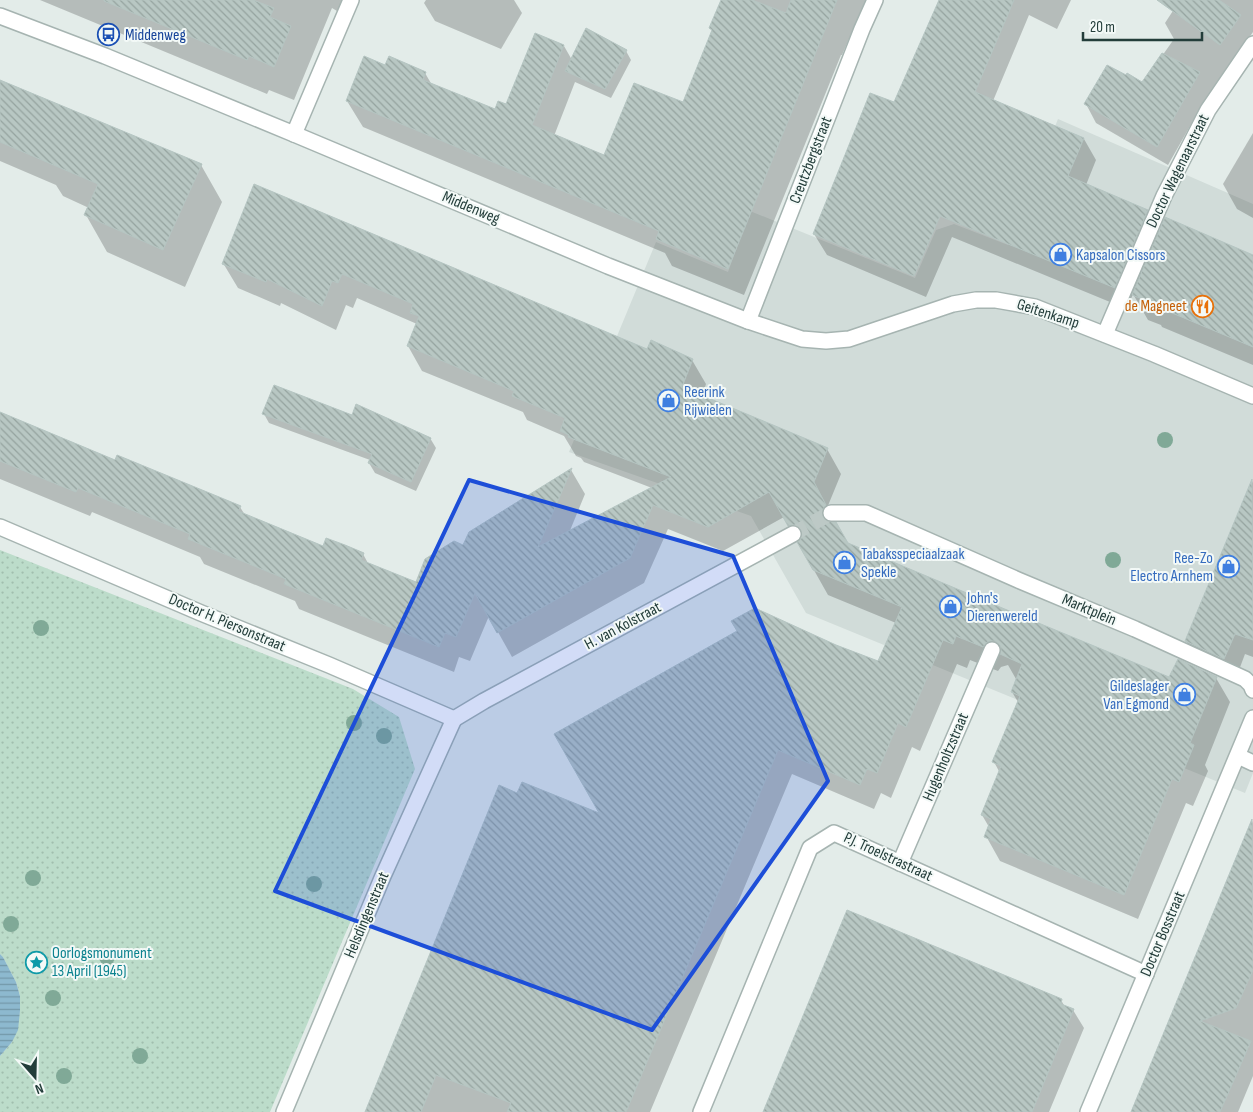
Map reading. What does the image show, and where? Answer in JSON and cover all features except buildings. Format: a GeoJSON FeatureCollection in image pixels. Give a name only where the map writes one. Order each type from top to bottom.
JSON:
{"type":"FeatureCollection","features":[{"type":"Feature","properties":{"kind":"street"},"geometry":{"type":"LineString","coordinates":[[294,134],[351,0]]}},
{"type":"Feature","properties":{"kind":"street","name":"Creutzbergstraat"},"geometry":{"type":"LineString","coordinates":[[748,321],[875,0]]}},
{"type":"Feature","properties":{"kind":"street","name":"Middenweg"},"geometry":{"type":"LineString","coordinates":[[0,16],[105,56],[608,266],[748,321]]}},
{"type":"Feature","properties":{"kind":"street","name":"Doctor Wagenaarstraat"},"geometry":{"type":"LineString","coordinates":[[1104,334],[1164,196],[1208,110],[1253,44]]}},
{"type":"Feature","properties":{"kind":"street","name":"Geitenkamp"},"geometry":{"type":"LineString","coordinates":[[748,321],[802,338],[826,341],[849,339],[953,304],[976,300],[996,300],[1035,307],[1253,396]]}},
{"type":"Feature","properties":{"kind":"street","name":"Marktplein"},"geometry":{"type":"LineString","coordinates":[[831,513],[866,513],[1135,629],[1245,679],[1253,690]]}},
{"type":"Feature","properties":{"kind":"street","name":"Doctor H. Piersonstraat"},"geometry":{"type":"LineString","coordinates":[[0,527],[454,719]]}},
{"type":"Feature","properties":{"kind":"street","name":"H. van Kolstraat"},"geometry":{"type":"LineString","coordinates":[[454,719],[793,534]]}},
{"type":"Feature","properties":{"kind":"street","name":"Hugenholtzstraat"},"geometry":{"type":"LineString","coordinates":[[900,863],[992,650]]}},
{"type":"Feature","properties":{"kind":"street"},"geometry":{"type":"LineString","coordinates":[[1253,718],[1238,756],[1253,763]]}},
{"type":"Feature","properties":{"kind":"street","name":"Helsdingenstraat"},"geometry":{"type":"LineString","coordinates":[[284,1112],[383,876],[454,719]]}},
{"type":"Feature","properties":{"kind":"street","name":"Doctor Bosstraat"},"geometry":{"type":"LineString","coordinates":[[1088,1112],[1238,756]]}},
{"type":"Feature","properties":{"kind":"street","name":"P.J. Troelstrastraat"},"geometry":{"type":"LineString","coordinates":[[701,1112],[810,848],[834,832],[1146,974]]}},
{"type":"Feature","properties":{"kind":"highlighted area"},"geometry":{"type":"Polygon","coordinates":[[[469,480],[733,556],[828,781],[652,1030],[275,891],[469,480]]]}},
{"type":"Feature","properties":{"kind":"shaded area"},"geometry":{"type":"Polygon","coordinates":[[[1058,119],[1253,204],[1253,773],[1245,793],[806,613],[751,516],[569,452],[656,242],[728,272],[750,211],[915,278],[936,230],[954,224],[1008,245],[1058,119]]]}},
{"type":"Feature","properties":{"kind":"green space"},"geometry":{"type":"Polygon","coordinates":[[[0,550],[353,689],[399,717],[415,769],[270,1112],[0,1112],[0,1056],[12,1042],[20,1011],[20,996],[16,982],[0,954],[0,550]]]}},
{"type":"Feature","properties":{"kind":"water"},"geometry":{"type":"Polygon","coordinates":[[[0,954],[16,982],[20,996],[20,1011],[18,1030],[12,1042],[0,1056],[0,954]]]}},
{"type":"Feature","properties":{"kind":"tunnel"},"geometry":{"type":"LineString","coordinates":[[793,534],[831,513]]}},
{"type":"Feature","properties":{"kind":"place","name":"Middenweg"},"geometry":{"type":"Point","coordinates":[109,35]}},
{"type":"Feature","properties":{"kind":"place","name":"Kapsalon Cissors"},"geometry":{"type":"Point","coordinates":[1060,255]}},
{"type":"Feature","properties":{"kind":"place","name":"de Magneet"},"geometry":{"type":"Point","coordinates":[1203,306]}},
{"type":"Feature","properties":{"kind":"place","name":"Reerink Rijwielen"},"geometry":{"type":"Point","coordinates":[668,401]}},
{"type":"Feature","properties":{"kind":"place","name":"Tabaksspeciaalzaak Spekle"},"geometry":{"type":"Point","coordinates":[845,563]}},
{"type":"Feature","properties":{"kind":"place","name":"Ree-Zo Electro Arnhem"},"geometry":{"type":"Point","coordinates":[1229,567]}},
{"type":"Feature","properties":{"kind":"place","name":"John's Dierenwereld"},"geometry":{"type":"Point","coordinates":[951,607]}},
{"type":"Feature","properties":{"kind":"place","name":"Gildeslager Van Egmond"},"geometry":{"type":"Point","coordinates":[1185,695]}},
{"type":"Feature","properties":{"kind":"place","name":"Oorlogsmonument 13 April (1945)"},"geometry":{"type":"Point","coordinates":[36,962]}}]}
